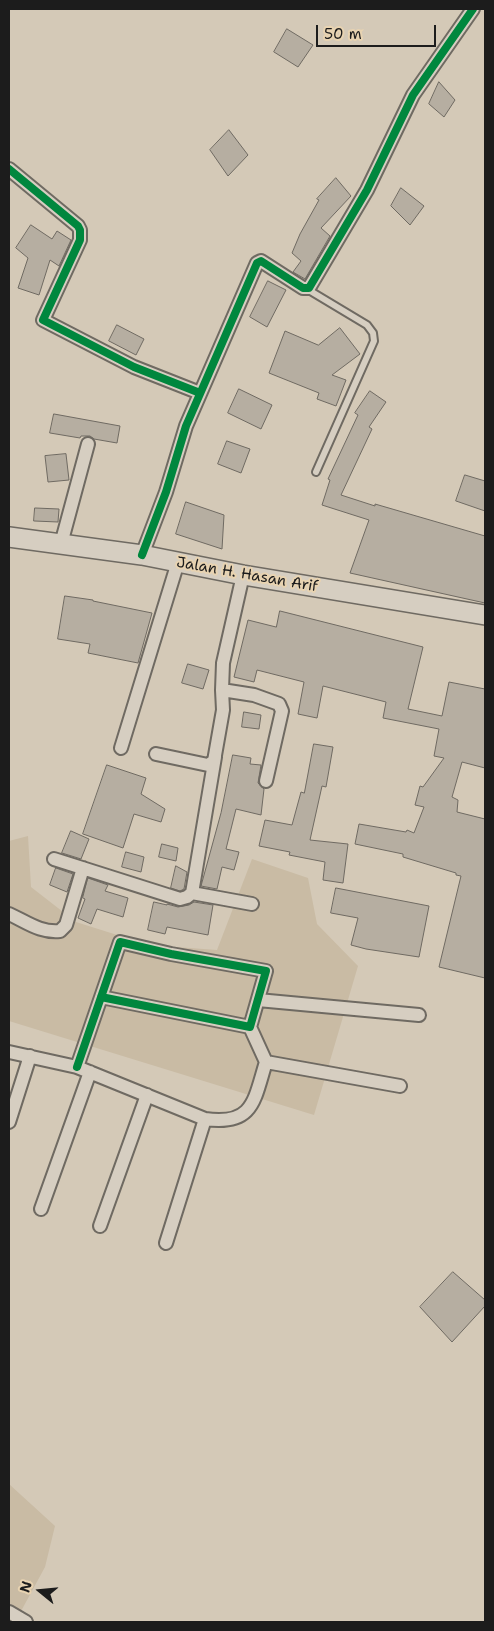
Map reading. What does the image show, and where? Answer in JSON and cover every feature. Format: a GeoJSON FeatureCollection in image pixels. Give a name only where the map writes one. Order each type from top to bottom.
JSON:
{"type":"FeatureCollection","features":[{"type":"Feature","properties":{"kind":"main road","name":"Jalan H. Hasan Arif"},"geometry":{"type":"LineString","coordinates":[[9,536],[142,555],[243,575],[485,616]]}},
{"type":"Feature","properties":{"kind":"street"},"geometry":{"type":"LineString","coordinates":[[142,555],[166,492],[186,426],[259,261],[307,289],[314,282],[368,190],[413,95],[473,9]]}},
{"type":"Feature","properties":{"kind":"street"},"geometry":{"type":"LineString","coordinates":[[9,169],[78,226],[80,230],[80,240],[43,320],[134,367],[200,393]]}},
{"type":"Feature","properties":{"kind":"street"},"geometry":{"type":"LineString","coordinates":[[61,544],[88,444]]}},
{"type":"Feature","properties":{"kind":"street"},"geometry":{"type":"LineString","coordinates":[[121,748],[178,562]]}},
{"type":"Feature","properties":{"kind":"street"},"geometry":{"type":"LineString","coordinates":[[54,859],[180,899],[187,898],[192,893],[223,710],[223,663],[243,575]]}},
{"type":"Feature","properties":{"kind":"street"},"geometry":{"type":"LineString","coordinates":[[222,690],[254,695],[279,704],[282,711],[266,781]]}},
{"type":"Feature","properties":{"kind":"street"},"geometry":{"type":"LineString","coordinates":[[156,754],[208,765],[214,761],[215,757]]}},
{"type":"Feature","properties":{"kind":"street"},"geometry":{"type":"LineString","coordinates":[[9,914],[36,928],[51,932],[60,931],[66,925],[84,868]]}},
{"type":"Feature","properties":{"kind":"street"},"geometry":{"type":"LineString","coordinates":[[192,893],[252,904]]}},
{"type":"Feature","properties":{"kind":"street"},"geometry":{"type":"LineString","coordinates":[[9,1052],[77,1067],[205,1119],[219,1121],[234,1119],[251,1108],[266,1062],[250,1027],[266,971],[171,954],[120,942],[77,1067]]}},
{"type":"Feature","properties":{"kind":"street"},"geometry":{"type":"LineString","coordinates":[[102,997],[250,1027]]}},
{"type":"Feature","properties":{"kind":"street"},"geometry":{"type":"LineString","coordinates":[[258,1000],[419,1015]]}},
{"type":"Feature","properties":{"kind":"street"},"geometry":{"type":"LineString","coordinates":[[9,1122],[30,1056]]}},
{"type":"Feature","properties":{"kind":"street"},"geometry":{"type":"LineString","coordinates":[[266,1062],[400,1086]]}},
{"type":"Feature","properties":{"kind":"street"},"geometry":{"type":"LineString","coordinates":[[41,1210],[90,1072]]}},
{"type":"Feature","properties":{"kind":"street"},"geometry":{"type":"LineString","coordinates":[[100,1226],[147,1095]]}},
{"type":"Feature","properties":{"kind":"street"},"geometry":{"type":"LineString","coordinates":[[166,1243],[205,1119]]}},
{"type":"Feature","properties":{"kind":"street"},"geometry":{"type":"LineString","coordinates":[[9,1612],[26,1622]]}},
{"type":"Feature","properties":{"kind":"lane"},"geometry":{"type":"LineString","coordinates":[[307,289],[367,325],[373,333],[374,341],[316,472]]}},
{"type":"Feature","properties":{"kind":"shaded area"},"geometry":{"type":"Polygon","coordinates":[[[28,836],[31,887],[76,922],[149,945],[217,950],[252,859],[308,878],[317,924],[358,966],[314,1115],[9,1021],[9,841],[28,836]]]}},
{"type":"Feature","properties":{"kind":"shaded area"},"geometry":{"type":"Polygon","coordinates":[[[9,1484],[55,1526],[45,1567],[20,1613],[9,1605],[9,1484]]]}},
{"type":"Feature","properties":{"kind":"building"},"geometry":{"type":"Polygon","coordinates":[[[287,29],[313,45],[298,67],[274,52],[287,29]]]}},
{"type":"Feature","properties":{"kind":"building"},"geometry":{"type":"Polygon","coordinates":[[[439,82],[455,100],[444,117],[429,104],[439,82]]]}},
{"type":"Feature","properties":{"kind":"building"},"geometry":{"type":"Polygon","coordinates":[[[229,130],[248,155],[228,176],[210,150],[229,130]]]}},
{"type":"Feature","properties":{"kind":"building"},"geometry":{"type":"Polygon","coordinates":[[[336,178],[351,196],[321,228],[330,236],[305,279],[293,272],[301,261],[292,253],[319,200],[317,199],[336,178]]]}},
{"type":"Feature","properties":{"kind":"building"},"geometry":{"type":"Polygon","coordinates":[[[401,188],[424,206],[410,225],[391,206],[401,188]]]}},
{"type":"Feature","properties":{"kind":"building"},"geometry":{"type":"Polygon","coordinates":[[[31,225],[52,239],[57,231],[71,240],[59,266],[50,260],[39,295],[18,288],[28,258],[16,248],[31,225]]]}},
{"type":"Feature","properties":{"kind":"building"},"geometry":{"type":"Polygon","coordinates":[[[268,281],[286,290],[267,327],[250,317],[268,281]]]}},
{"type":"Feature","properties":{"kind":"building"},"geometry":{"type":"Polygon","coordinates":[[[117,325],[144,339],[136,355],[109,341],[117,325]]]}},
{"type":"Feature","properties":{"kind":"building"},"geometry":{"type":"Polygon","coordinates":[[[340,328],[360,354],[332,375],[346,380],[336,406],[317,399],[319,393],[269,373],[285,331],[318,345],[340,328]]]}},
{"type":"Feature","properties":{"kind":"building"},"geometry":{"type":"Polygon","coordinates":[[[239,389],[272,405],[261,429],[228,413],[239,389]]]}},
{"type":"Feature","properties":{"kind":"building"},"geometry":{"type":"Polygon","coordinates":[[[370,391],[386,402],[369,427],[372,429],[341,495],[485,536],[485,603],[350,573],[369,520],[322,505],[330,480],[328,479],[358,415],[355,413],[370,391]]]}},
{"type":"Feature","properties":{"kind":"building"},"geometry":{"type":"Polygon","coordinates":[[[54,414],[120,426],[117,443],[94,439],[90,436],[81,436],[80,438],[50,433],[54,414]]]}},
{"type":"Feature","properties":{"kind":"building"},"geometry":{"type":"Polygon","coordinates":[[[227,441],[250,449],[241,473],[218,464],[227,441]]]}},
{"type":"Feature","properties":{"kind":"building"},"geometry":{"type":"Polygon","coordinates":[[[66,454],[69,480],[48,482],[45,456],[66,454]]]}},
{"type":"Feature","properties":{"kind":"building"},"geometry":{"type":"Polygon","coordinates":[[[465,475],[485,481],[485,511],[456,501],[465,475]]]}},
{"type":"Feature","properties":{"kind":"building"},"geometry":{"type":"Polygon","coordinates":[[[186,502],[224,515],[222,549],[176,534],[186,502]]]}},
{"type":"Feature","properties":{"kind":"building"},"geometry":{"type":"Polygon","coordinates":[[[35,508],[59,509],[58,522],[34,521],[35,508]]]}},
{"type":"Feature","properties":{"kind":"building"},"geometry":{"type":"Polygon","coordinates":[[[65,596],[152,613],[138,663],[88,653],[90,644],[58,639],[65,596]]]}},
{"type":"Feature","properties":{"kind":"building"},"geometry":{"type":"Polygon","coordinates":[[[280,611],[423,647],[408,709],[442,716],[449,682],[485,689],[485,768],[462,762],[452,797],[458,800],[457,812],[485,819],[485,978],[439,967],[461,876],[403,857],[403,854],[355,844],[359,824],[406,832],[407,830],[414,833],[424,807],[415,805],[420,786],[423,787],[444,758],[434,756],[439,729],[383,718],[386,702],[323,686],[317,718],[298,714],[304,682],[257,670],[254,682],[234,677],[248,620],[276,627],[280,611]]]}},
{"type":"Feature","properties":{"kind":"building"},"geometry":{"type":"Polygon","coordinates":[[[188,664],[209,670],[203,689],[182,683],[188,664]]]}},
{"type":"Feature","properties":{"kind":"building"},"geometry":{"type":"Polygon","coordinates":[[[244,712],[261,715],[259,729],[242,727],[244,712]]]}},
{"type":"Feature","properties":{"kind":"building"},"geometry":{"type":"Polygon","coordinates":[[[314,744],[333,747],[326,787],[322,786],[310,840],[348,844],[343,883],[323,880],[325,862],[289,855],[290,852],[259,846],[265,820],[292,825],[301,792],[304,793],[314,744]]]}},
{"type":"Feature","properties":{"kind":"building"},"geometry":{"type":"Polygon","coordinates":[[[233,755],[251,758],[250,764],[261,765],[258,783],[264,789],[261,815],[236,809],[226,849],[239,852],[234,870],[222,867],[217,889],[201,886],[221,813],[233,755]]]}},
{"type":"Feature","properties":{"kind":"building"},"geometry":{"type":"Polygon","coordinates":[[[107,765],[146,778],[141,794],[165,809],[161,822],[134,814],[123,848],[83,834],[107,765]]]}},
{"type":"Feature","properties":{"kind":"building"},"geometry":{"type":"Polygon","coordinates":[[[71,831],[89,839],[81,859],[62,853],[71,831]]]}},
{"type":"Feature","properties":{"kind":"building"},"geometry":{"type":"Polygon","coordinates":[[[162,844],[178,848],[176,861],[159,857],[162,844]]]}},
{"type":"Feature","properties":{"kind":"building"},"geometry":{"type":"Polygon","coordinates":[[[126,852],[144,857],[141,872],[122,867],[126,852]]]}},
{"type":"Feature","properties":{"kind":"building"},"geometry":{"type":"Polygon","coordinates":[[[176,866],[187,872],[184,889],[180,891],[171,888],[176,866]]]}},
{"type":"Feature","properties":{"kind":"building"},"geometry":{"type":"Polygon","coordinates":[[[56,868],[73,874],[67,892],[50,885],[56,868]]]}},
{"type":"Feature","properties":{"kind":"building"},"geometry":{"type":"Polygon","coordinates":[[[88,878],[108,885],[105,891],[128,898],[123,917],[97,909],[91,924],[78,918],[85,899],[83,898],[88,878]]]}},
{"type":"Feature","properties":{"kind":"building"},"geometry":{"type":"Polygon","coordinates":[[[336,888],[429,906],[419,957],[351,945],[358,918],[331,913],[336,888]]]}},
{"type":"Feature","properties":{"kind":"building"},"geometry":{"type":"Polygon","coordinates":[[[154,902],[178,907],[194,902],[213,905],[208,935],[167,927],[165,934],[148,930],[154,902]]]}},
{"type":"Feature","properties":{"kind":"building"},"geometry":{"type":"Polygon","coordinates":[[[453,1272],[485,1300],[485,1306],[452,1342],[420,1307],[453,1272]]]}},
{"type":"Feature","properties":{"kind":"cycle path"},"geometry":{"type":"LineString","coordinates":[[142,555],[166,492],[186,426],[257,263],[261,261],[303,288],[309,288],[367,190],[413,95],[473,9]]}},
{"type":"Feature","properties":{"kind":"cycle path"},"geometry":{"type":"LineString","coordinates":[[9,169],[78,226],[80,230],[80,240],[43,320],[134,367],[200,393]]}},
{"type":"Feature","properties":{"kind":"cycle path"},"geometry":{"type":"LineString","coordinates":[[77,1067],[120,942],[171,954],[266,971],[250,1027],[101,997]]}}]}
